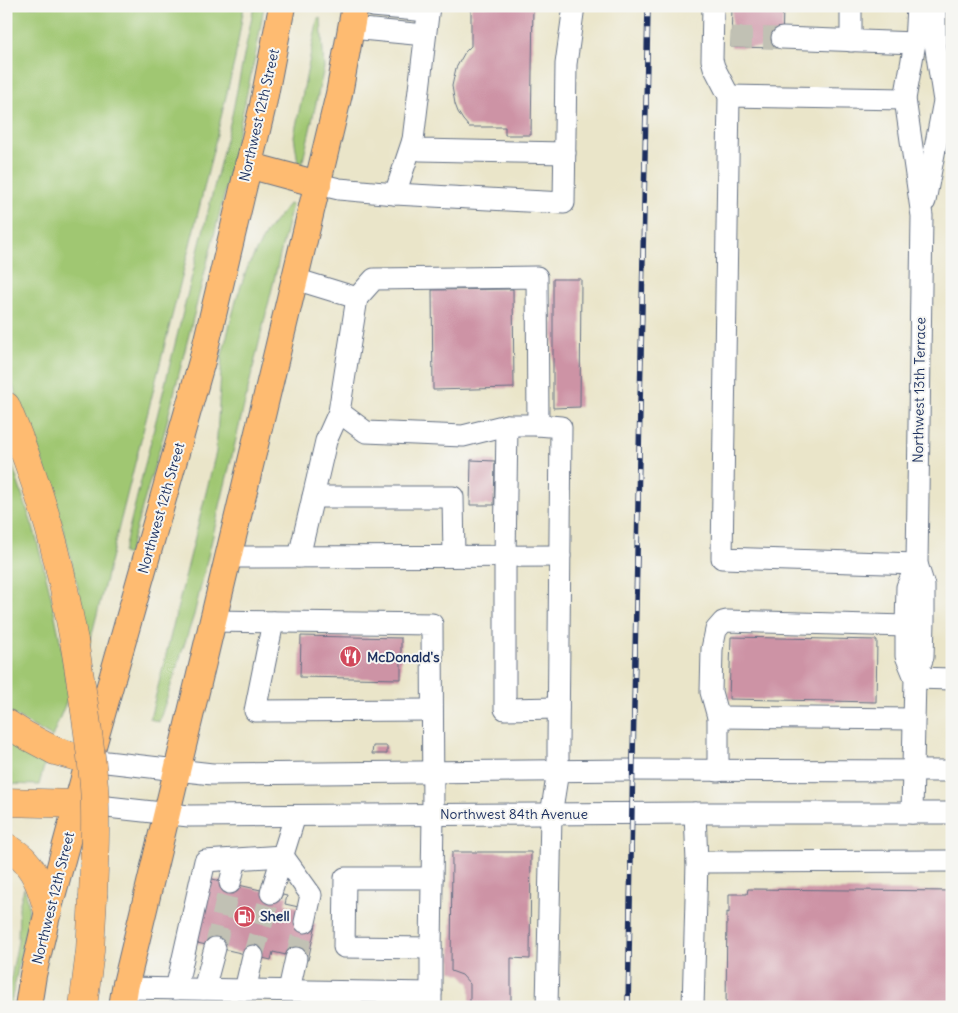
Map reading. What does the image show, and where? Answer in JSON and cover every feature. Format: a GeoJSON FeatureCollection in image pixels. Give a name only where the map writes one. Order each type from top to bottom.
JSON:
{"type":"FeatureCollection","features":[{"type":"Feature","properties":{"kind":"highway"},"geometry":{"type":"LineString","coordinates":[[6,406],[25,452],[46,515],[63,584],[87,719],[94,787],[95,841],[90,951],[83,1007]]}},
{"type":"Feature","properties":{"kind":"highway"},"geometry":{"type":"LineString","coordinates":[[6,723],[55,751],[89,760]]}},
{"type":"Feature","properties":{"kind":"highway"},"geometry":{"type":"LineString","coordinates":[[6,802],[78,804]]}},
{"type":"Feature","properties":{"kind":"highway"},"geometry":{"type":"LineString","coordinates":[[6,847],[25,860],[42,889],[48,911]]}},
{"type":"Feature","properties":{"kind":"main road","name":"Northwest 12th Street"},"geometry":{"type":"LineString","coordinates":[[28,1007],[48,911],[202,361],[263,105],[282,6]]}},
{"type":"Feature","properties":{"kind":"main road"},"geometry":{"type":"LineString","coordinates":[[124,997],[318,184],[339,94],[353,17]]}},
{"type":"Feature","properties":{"kind":"main road"},"geometry":{"type":"LineString","coordinates":[[248,165],[318,184]]}},
{"type":"Feature","properties":{"kind":"street"},"geometry":{"type":"LineString","coordinates":[[373,6],[429,9],[413,140],[395,194]]}},
{"type":"Feature","properties":{"kind":"street"},"geometry":{"type":"LineString","coordinates":[[318,184],[339,190],[564,203],[566,64],[574,6]]}},
{"type":"Feature","properties":{"kind":"street"},"geometry":{"type":"LineString","coordinates":[[713,6],[722,37],[712,60],[729,96],[722,558],[917,564]]}},
{"type":"Feature","properties":{"kind":"street"},"geometry":{"type":"LineString","coordinates":[[851,6],[851,41]]}},
{"type":"Feature","properties":{"kind":"street","name":"Northwest 13th Terrace"},"geometry":{"type":"LineString","coordinates":[[912,813],[915,678],[923,656],[924,620],[924,586],[917,564],[922,216],[905,99],[915,44],[917,6]]}},
{"type":"Feature","properties":{"kind":"street","name":"Northwest 13th Terrace"},"geometry":{"type":"LineString","coordinates":[[922,216],[944,101],[935,42],[935,6]]}},
{"type":"Feature","properties":{"kind":"street"},"geometry":{"type":"LineString","coordinates":[[353,17],[425,35]]}},
{"type":"Feature","properties":{"kind":"street"},"geometry":{"type":"LineString","coordinates":[[782,38],[915,44]]}},
{"type":"Feature","properties":{"kind":"street"},"geometry":{"type":"LineString","coordinates":[[729,96],[905,99]]}},
{"type":"Feature","properties":{"kind":"street"},"geometry":{"type":"LineString","coordinates":[[413,140],[414,146],[420,150],[565,153]]}},
{"type":"Feature","properties":{"kind":"street"},"geometry":{"type":"LineString","coordinates":[[299,557],[326,441],[339,412],[357,298],[374,279],[536,277],[538,425]]}},
{"type":"Feature","properties":{"kind":"street"},"geometry":{"type":"LineString","coordinates":[[295,280],[357,298]]}},
{"type":"Feature","properties":{"kind":"street"},"geometry":{"type":"LineString","coordinates":[[339,412],[366,432],[463,436],[507,425],[561,427],[558,771],[551,814],[547,1007]]}},
{"type":"Feature","properties":{"kind":"street"},"geometry":{"type":"LineString","coordinates":[[507,425],[505,708],[558,708]]}},
{"type":"Feature","properties":{"kind":"street"},"geometry":{"type":"LineString","coordinates":[[313,497],[453,497],[454,556]]}},
{"type":"Feature","properties":{"kind":"street"},"geometry":{"type":"LineString","coordinates":[[229,557],[560,556]]}},
{"type":"Feature","properties":{"kind":"street","name":"Northwest 13th Terrace"},"geometry":{"type":"LineString","coordinates":[[915,678],[906,656],[906,626],[907,587],[917,564]]}},
{"type":"Feature","properties":{"kind":"street"},"geometry":{"type":"LineString","coordinates":[[124,997],[176,989],[204,989],[289,990],[324,999],[430,1000],[433,815],[432,624],[213,621]]}},
{"type":"Feature","properties":{"kind":"street"},"geometry":{"type":"LineString","coordinates":[[273,622],[255,711],[432,710]]}},
{"type":"Feature","properties":{"kind":"street"},"geometry":{"type":"LineString","coordinates":[[718,771],[718,717],[711,692],[712,649],[716,630],[722,622],[906,626]]}},
{"type":"Feature","properties":{"kind":"street"},"geometry":{"type":"LineString","coordinates":[[915,678],[952,679]]}},
{"type":"Feature","properties":{"kind":"street"},"geometry":{"type":"LineString","coordinates":[[718,717],[914,718]]}},
{"type":"Feature","properties":{"kind":"street"},"geometry":{"type":"LineString","coordinates":[[89,760],[212,774],[558,771],[952,771]]}},
{"type":"Feature","properties":{"kind":"street","name":"Northwest 84th Avenue"},"geometry":{"type":"LineString","coordinates":[[78,804],[189,816],[952,813]]}},
{"type":"Feature","properties":{"kind":"street"},"geometry":{"type":"LineString","coordinates":[[693,1007],[697,862],[695,813]]}},
{"type":"Feature","properties":{"kind":"street"},"geometry":{"type":"LineString","coordinates":[[271,893],[296,816]]}},
{"type":"Feature","properties":{"kind":"street"},"geometry":{"type":"LineString","coordinates":[[176,989],[205,861],[283,856]]}},
{"type":"Feature","properties":{"kind":"street"},"geometry":{"type":"LineString","coordinates":[[283,856],[311,895],[305,922]]}},
{"type":"Feature","properties":{"kind":"street"},"geometry":{"type":"LineString","coordinates":[[230,883],[236,860]]}},
{"type":"Feature","properties":{"kind":"street"},"geometry":{"type":"LineString","coordinates":[[697,862],[952,861]]}},
{"type":"Feature","properties":{"kind":"street"},"geometry":{"type":"LineString","coordinates":[[431,948],[344,947],[345,878],[432,878]]}},
{"type":"Feature","properties":{"kind":"street"},"geometry":{"type":"LineString","coordinates":[[204,989],[215,948]]}},
{"type":"Feature","properties":{"kind":"street"},"geometry":{"type":"LineString","coordinates":[[245,990],[253,956]]}},
{"type":"Feature","properties":{"kind":"street"},"geometry":{"type":"LineString","coordinates":[[289,990],[296,958]]}},
{"type":"Feature","properties":{"kind":"green space"},"geometry":{"type":"Polygon","coordinates":[[[6,6],[244,6],[235,59],[200,205],[89,646],[78,588],[63,529],[43,463],[6,369],[6,6]]]}},
{"type":"Feature","properties":{"kind":"green space"},"geometry":{"type":"Polygon","coordinates":[[[254,6],[264,6],[257,48],[224,196],[163,437],[128,555],[123,553],[232,115],[254,6]]]}},
{"type":"Feature","properties":{"kind":"green space"},"geometry":{"type":"Polygon","coordinates":[[[318,18],[321,19],[324,68],[302,165],[298,163],[294,136],[318,18]]]}},
{"type":"Feature","properties":{"kind":"green space"},"geometry":{"type":"Polygon","coordinates":[[[289,204],[292,205],[194,615],[159,722],[150,719],[216,452],[222,355],[237,297],[248,266],[267,231],[289,204]]]}},
{"type":"Feature","properties":{"kind":"green space"},"geometry":{"type":"Polygon","coordinates":[[[6,447],[35,533],[51,596],[69,695],[52,737],[6,711],[6,447]]]}},
{"type":"Feature","properties":{"kind":"green space"},"geometry":{"type":"Polygon","coordinates":[[[6,735],[46,759],[39,785],[6,784],[6,735]]]}},
{"type":"Feature","properties":{"kind":"green space"},"geometry":{"type":"Polygon","coordinates":[[[24,888],[28,904],[28,921],[10,1007],[6,1007],[18,941],[19,906],[24,888]]]}},
{"type":"Feature","properties":{"kind":"building"},"geometry":{"type":"Polygon","coordinates":[[[471,6],[533,6],[531,135],[505,135],[505,127],[469,127],[458,112],[452,86],[456,68],[465,52],[471,46],[471,6]]]}},
{"type":"Feature","properties":{"kind":"building"},"geometry":{"type":"Polygon","coordinates":[[[732,6],[783,6],[782,48],[731,47],[732,6]]]}},
{"type":"Feature","properties":{"kind":"building"},"geometry":{"type":"Polygon","coordinates":[[[553,279],[581,279],[580,407],[553,408],[553,279]]]}},
{"type":"Feature","properties":{"kind":"building"},"geometry":{"type":"Polygon","coordinates":[[[513,289],[514,388],[433,390],[432,290],[513,289]]]}},
{"type":"Feature","properties":{"kind":"building"},"geometry":{"type":"Polygon","coordinates":[[[471,460],[495,461],[494,505],[470,505],[471,460]]]}},
{"type":"Feature","properties":{"kind":"building","name":"McDonald's"},"geometry":{"type":"Polygon","coordinates":[[[301,636],[401,638],[401,679],[300,677],[301,636]]]}},
{"type":"Feature","properties":{"kind":"building"},"geometry":{"type":"Polygon","coordinates":[[[731,637],[877,640],[876,702],[729,699],[731,637]]]}},
{"type":"Feature","properties":{"kind":"building"},"geometry":{"type":"Polygon","coordinates":[[[373,746],[387,746],[387,754],[372,754],[373,746]]]}},
{"type":"Feature","properties":{"kind":"building"},"geometry":{"type":"Polygon","coordinates":[[[452,852],[531,852],[530,959],[511,958],[511,1007],[470,1007],[470,984],[462,975],[451,971],[452,852]]]}},
{"type":"Feature","properties":{"kind":"building"},"geometry":{"type":"Polygon","coordinates":[[[208,878],[287,896],[285,904],[303,908],[300,921],[316,924],[308,960],[273,952],[271,960],[193,942],[208,878]]]}},
{"type":"Feature","properties":{"kind":"building"},"geometry":{"type":"Polygon","coordinates":[[[748,889],[952,891],[952,1007],[726,1007],[727,912],[729,913],[729,894],[747,894],[748,889]]]}},
{"type":"Feature","properties":{"kind":"tunnel"},"geometry":{"type":"LineString","coordinates":[[731,37],[782,38]]}},
{"type":"Feature","properties":{"kind":"tunnel"},"geometry":{"type":"LineString","coordinates":[[215,948],[230,883]]}},
{"type":"Feature","properties":{"kind":"tunnel"},"geometry":{"type":"LineString","coordinates":[[253,956],[271,893]]}},
{"type":"Feature","properties":{"kind":"tunnel"},"geometry":{"type":"LineString","coordinates":[[296,958],[305,922]]}},
{"type":"Feature","properties":{"kind":"railway"},"geometry":{"type":"LineString","coordinates":[[628,1007],[648,6]]}},
{"type":"Feature","properties":{"kind":"place","name":"McDonald's"},"geometry":{"type":"Point","coordinates":[351,657]}},
{"type":"Feature","properties":{"kind":"place","name":"Shell"},"geometry":{"type":"Point","coordinates":[244,916]}}]}
